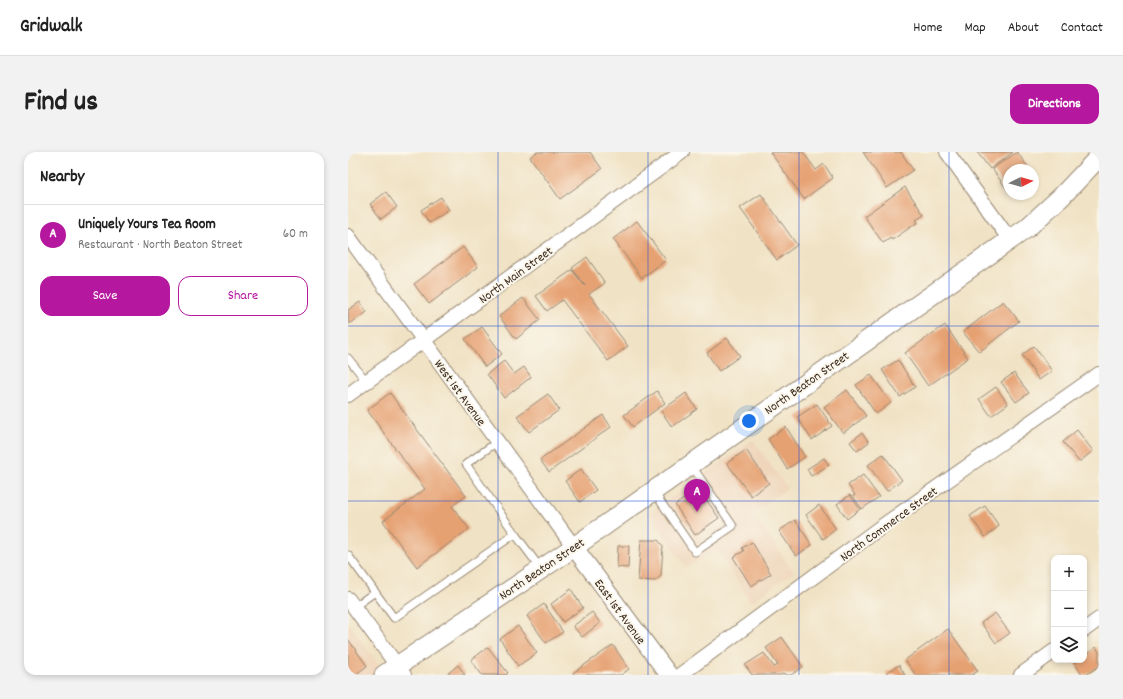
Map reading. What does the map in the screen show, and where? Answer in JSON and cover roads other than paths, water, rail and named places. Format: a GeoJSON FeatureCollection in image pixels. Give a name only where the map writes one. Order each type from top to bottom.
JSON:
{"type":"FeatureCollection","features":[{"type":"Feature","properties":{"kind":"main road","name":"North Beaton Street"},"geometry":{"type":"LineString","coordinates":[[395,672],[1027,228],[1099,157]]}},
{"type":"Feature","properties":{"kind":"street","name":"North Main Street"},"geometry":{"type":"LineString","coordinates":[[348,396],[423,339],[490,293],[682,152]]}},
{"type":"Feature","properties":{"kind":"street"},"geometry":{"type":"LineString","coordinates":[[947,152],[1010,240]]}},
{"type":"Feature","properties":{"kind":"street","name":"West 1st Avenue"},"geometry":{"type":"LineString","coordinates":[[348,236],[574,547]]}},
{"type":"Feature","properties":{"kind":"street","name":"North Commerce Street"},"geometry":{"type":"LineString","coordinates":[[680,675],[881,527],[1099,374]]}},
{"type":"Feature","properties":{"kind":"street","name":"East 1st Avenue"},"geometry":{"type":"LineString","coordinates":[[574,547],[669,675]]}},
{"type":"Feature","properties":{"kind":"street"},"geometry":{"type":"LineString","coordinates":[[351,603],[395,672]]}},
{"type":"Feature","properties":{"kind":"street"},"geometry":{"type":"LineString","coordinates":[[1087,628],[1099,619]]}},
{"type":"Feature","properties":{"kind":"street"},"geometry":{"type":"LineString","coordinates":[[1021,675],[1051,653]]}},
{"type":"Feature","properties":{"kind":"lane"},"geometry":{"type":"LineString","coordinates":[[348,358],[366,382]]}},
{"type":"Feature","properties":{"kind":"lane"},"geometry":{"type":"LineString","coordinates":[[497,442],[466,464],[540,569]]}},
{"type":"Feature","properties":{"kind":"lane"},"geometry":{"type":"LineString","coordinates":[[653,490],[695,552],[733,526],[690,464]]}},
{"type":"Feature","properties":{"kind":"lane"},"geometry":{"type":"LineString","coordinates":[[348,555],[394,618],[515,534]]}},
{"type":"Feature","properties":{"kind":"lane"},"geometry":{"type":"LineString","coordinates":[[351,603],[375,592]]}},
{"type":"Feature","properties":{"kind":"place","name":"Uniquely Yours Tea Room"},"geometry":{"type":"Point","coordinates":[697,512]}}]}
